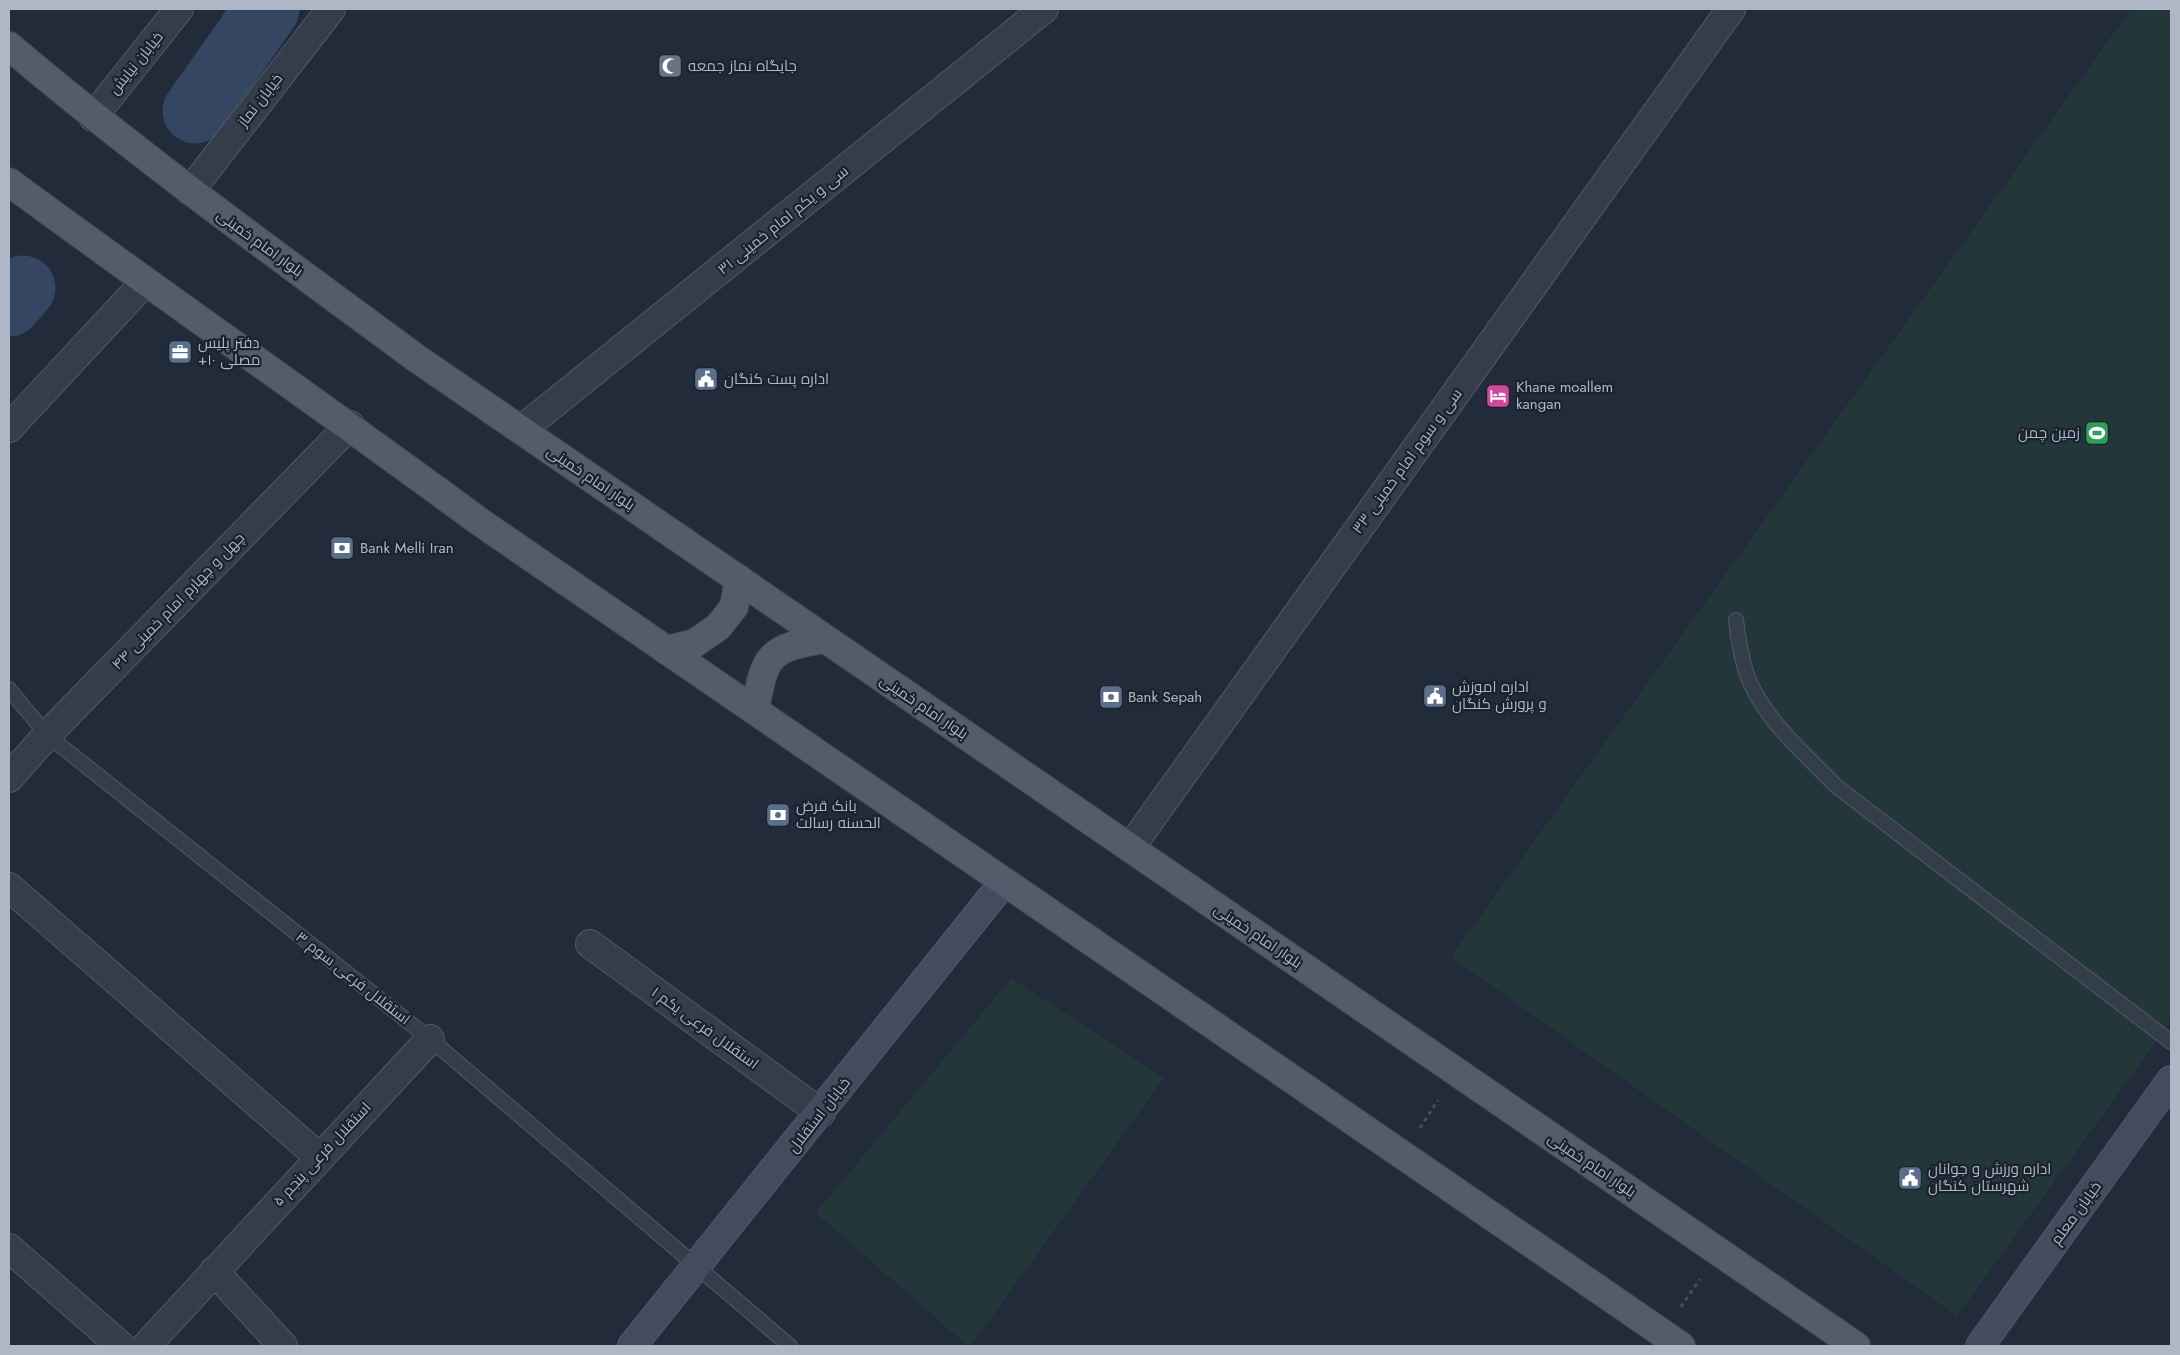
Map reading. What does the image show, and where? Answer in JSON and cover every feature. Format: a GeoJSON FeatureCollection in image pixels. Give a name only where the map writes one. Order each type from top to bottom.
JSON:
{"type":"FeatureCollection","features":[{"type":"Feature","properties":{"kind":"main road","name":"بلوار امام خمینی"},"geometry":{"type":"LineString","coordinates":[[9,46],[93,117],[416,358],[1856,1346]]}},
{"type":"Feature","properties":{"kind":"main road"},"geometry":{"type":"LineString","coordinates":[[9,182],[145,282],[350,425],[480,522],[1672,1340]]}},
{"type":"Feature","properties":{"kind":"main road"},"geometry":{"type":"LineString","coordinates":[[666,650],[695,644],[718,627],[734,607],[739,579]]}},
{"type":"Feature","properties":{"kind":"main road"},"geometry":{"type":"LineString","coordinates":[[755,710],[761,676],[771,658],[791,644],[825,639]]}},
{"type":"Feature","properties":{"kind":"main road","name":"خیابان استقلال"},"geometry":{"type":"LineString","coordinates":[[632,1346],[697,1268],[1004,882]]}},
{"type":"Feature","properties":{"kind":"main road","name":"خیابان معلم"},"geometry":{"type":"LineString","coordinates":[[1980,1346],[2171,1080]]}},
{"type":"Feature","properties":{"kind":"street","name":"خیابان نیایش"},"geometry":{"type":"LineString","coordinates":[[93,117],[179,9]]}},
{"type":"Feature","properties":{"kind":"street","name":"خیابان نماز"},"geometry":{"type":"LineString","coordinates":[[190,191],[331,9]]}},
{"type":"Feature","properties":{"kind":"street","name":"سی و یکم امام خمینی ۳۱"},"geometry":{"type":"LineString","coordinates":[[522,430],[1044,9]]}},
{"type":"Feature","properties":{"kind":"street","name":"سی و سوم امام خمینی ۳۳"},"geometry":{"type":"LineString","coordinates":[[1130,848],[1731,9]]}},
{"type":"Feature","properties":{"kind":"street"},"geometry":{"type":"LineString","coordinates":[[9,428],[145,282]]}},
{"type":"Feature","properties":{"kind":"street","name":"چهل و چهارم امام خمینی ۴۴"},"geometry":{"type":"LineString","coordinates":[[9,778],[46,735],[350,425]]}},
{"type":"Feature","properties":{"kind":"street"},"geometry":{"type":"LineString","coordinates":[[9,888],[319,1157]]}},
{"type":"Feature","properties":{"kind":"street","name":"استقلال فرعی یکم ۱"},"geometry":{"type":"LineString","coordinates":[[590,944],[821,1112]]}},
{"type":"Feature","properties":{"kind":"street","name":"استقلال فرعی پنجم ۵"},"geometry":{"type":"LineString","coordinates":[[146,1346],[430,1039]]}},
{"type":"Feature","properties":{"kind":"street"},"geometry":{"type":"LineString","coordinates":[[9,1248],[121,1346]]}},
{"type":"Feature","properties":{"kind":"street"},"geometry":{"type":"LineString","coordinates":[[214,1271],[283,1346]]}},
{"type":"Feature","properties":{"kind":"lane"},"geometry":{"type":"LineString","coordinates":[[1736,620],[1740,648],[1747,674],[1763,706],[1799,748],[1836,786],[2171,1042]]}},
{"type":"Feature","properties":{"kind":"lane","name":"استقلال فرعی سوم ۳"},"geometry":{"type":"LineString","coordinates":[[9,689],[46,735],[430,1039],[790,1346]]}},
{"type":"Feature","properties":{"kind":"path"},"geometry":{"type":"LineString","coordinates":[[1403,1155],[1456,1072]]}},
{"type":"Feature","properties":{"kind":"path"},"geometry":{"type":"LineString","coordinates":[[1672,1340],[1719,1252]]}},
{"type":"Feature","properties":{"kind":"green space"},"geometry":{"type":"Polygon","coordinates":[[[2131,9],[2171,9],[2171,1021],[1957,1316],[1451,957],[2131,9]]]}},
{"type":"Feature","properties":{"kind":"green space"},"geometry":{"type":"Polygon","coordinates":[[[1011,978],[1164,1078],[971,1346],[968,1346],[816,1213],[1011,978]]]}},
{"type":"Feature","properties":{"kind":"waterway"},"geometry":{"type":"LineString","coordinates":[[195,111],[267,9]]}},
{"type":"Feature","properties":{"kind":"waterway"},"geometry":{"type":"LineString","coordinates":[[9,304],[23,288]]}},
{"type":"Feature","properties":{"kind":"place","name":"جایگاه نماز جمعه"},"geometry":{"type":"Point","coordinates":[670,66]}},
{"type":"Feature","properties":{"kind":"place","name":"دفتر پلیس +۱۰ مصلی"},"geometry":{"type":"Point","coordinates":[180,352]}},
{"type":"Feature","properties":{"kind":"place","name":"اداره پست کنگان"},"geometry":{"type":"Point","coordinates":[706,379]}},
{"type":"Feature","properties":{"kind":"place","name":"Khane moallem kangan"},"geometry":{"type":"Point","coordinates":[1498,396]}},
{"type":"Feature","properties":{"kind":"place","name":"زمین چمن"},"geometry":{"type":"Point","coordinates":[2097,433]}},
{"type":"Feature","properties":{"kind":"place","name":"Bank Melli Iran"},"geometry":{"type":"Point","coordinates":[342,548]}},
{"type":"Feature","properties":{"kind":"place","name":"اداره اموزش و پرورش کنگان"},"geometry":{"type":"Point","coordinates":[1435,696]}},
{"type":"Feature","properties":{"kind":"place","name":"Bank Sepah"},"geometry":{"type":"Point","coordinates":[1111,697]}},
{"type":"Feature","properties":{"kind":"place","name":"بانک قرض الحسنه رسالت"},"geometry":{"type":"Point","coordinates":[778,815]}},
{"type":"Feature","properties":{"kind":"place","name":"اداره ورزش و جوانان شهرستان کنگان"},"geometry":{"type":"Point","coordinates":[1910,1178]}}]}
